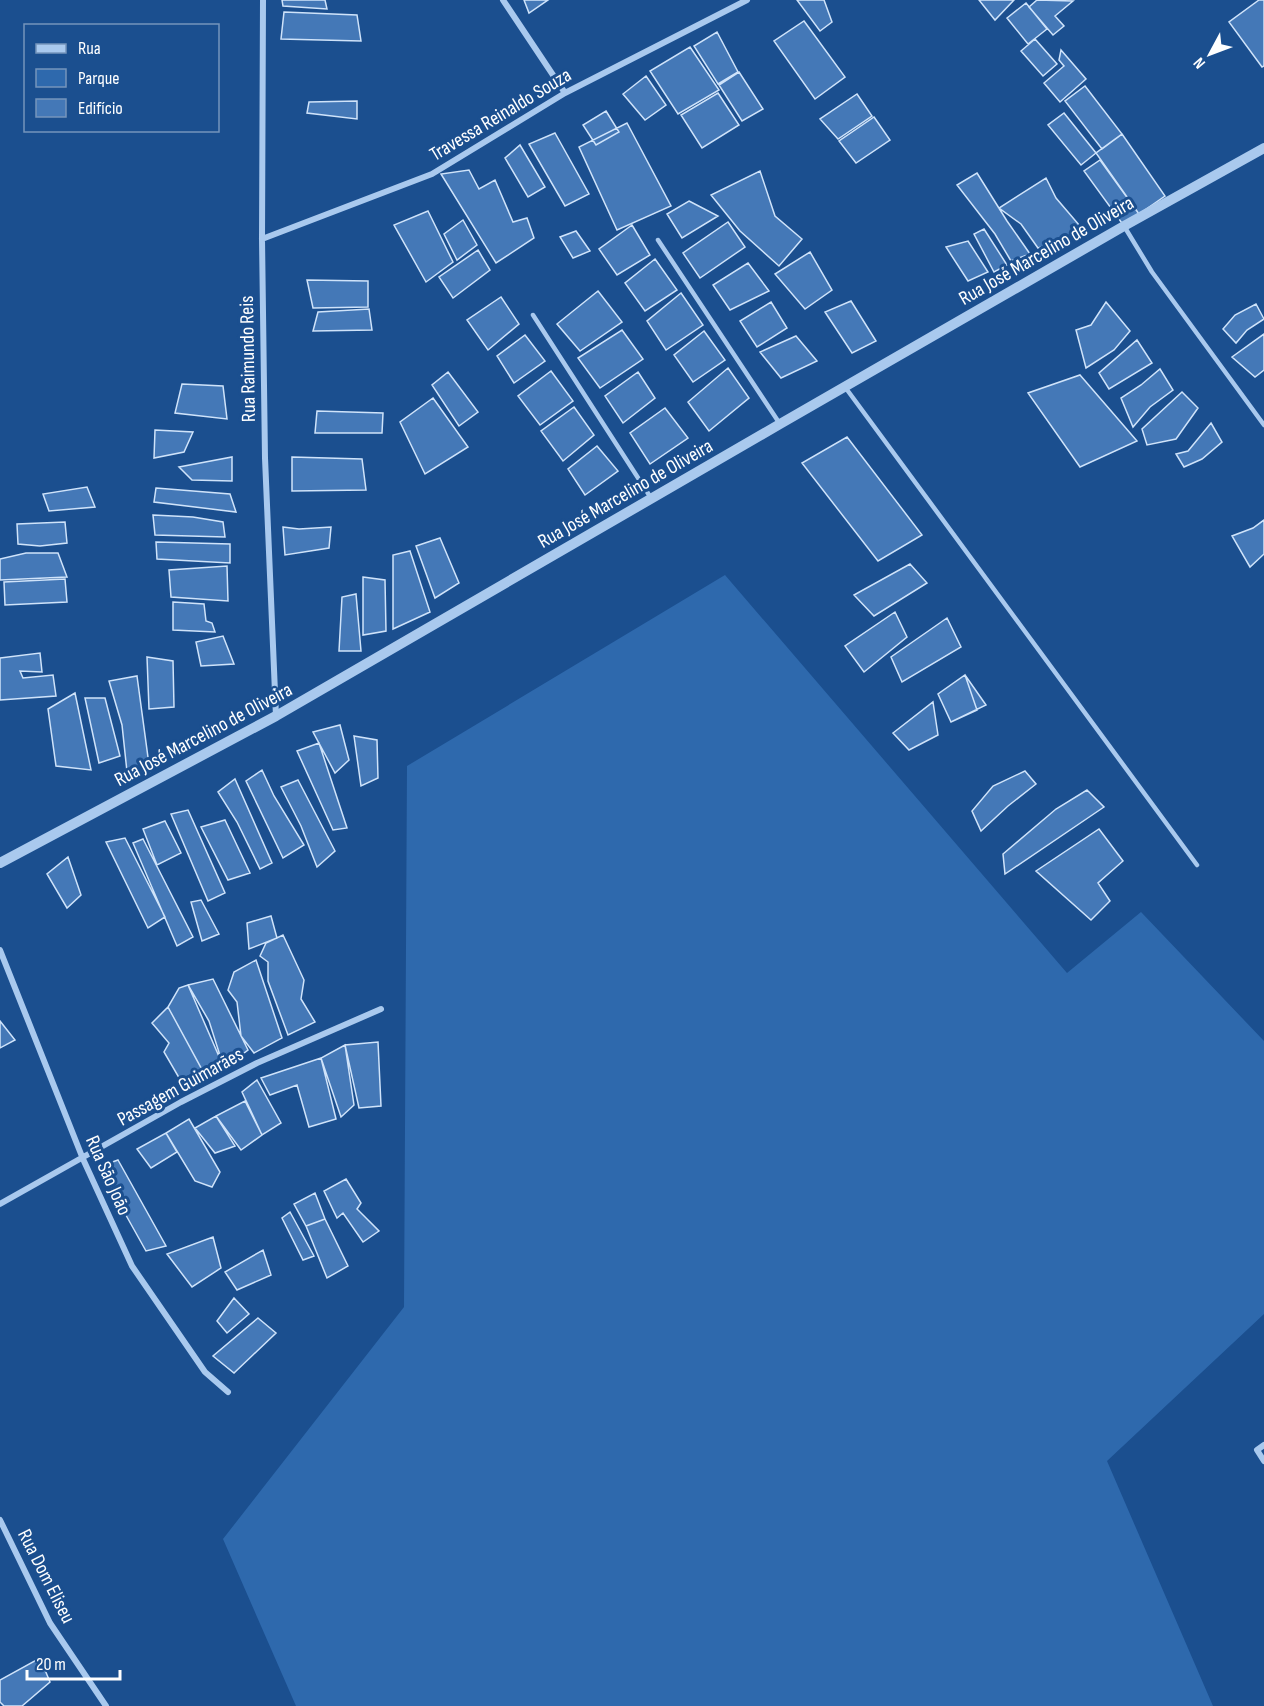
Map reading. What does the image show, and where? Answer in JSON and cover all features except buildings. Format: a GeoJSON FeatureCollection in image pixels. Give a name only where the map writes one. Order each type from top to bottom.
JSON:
{"type":"FeatureCollection","features":[{"type":"Feature","properties":{"kind":"street","name":"Rua Raimundo Reis"},"geometry":{"type":"LineString","coordinates":[[263,0],[264,458],[276,716]]}},
{"type":"Feature","properties":{"kind":"street"},"geometry":{"type":"LineString","coordinates":[[503,0],[565,93]]}},
{"type":"Feature","properties":{"kind":"street","name":"Travessa Reinaldo Souza"},"geometry":{"type":"LineString","coordinates":[[262,239],[432,174],[565,93],[747,0]]}},
{"type":"Feature","properties":{"kind":"street","name":"Rua José Marcelino de Oliveira"},"geometry":{"type":"LineString","coordinates":[[0,863],[276,716],[1124,226],[1264,148]]}},
{"type":"Feature","properties":{"kind":"street","name":"Rua São João"},"geometry":{"type":"LineString","coordinates":[[0,950],[83,1159],[132,1266],[205,1372],[228,1392]]}},
{"type":"Feature","properties":{"kind":"street","name":"Passagem Guimarães"},"geometry":{"type":"LineString","coordinates":[[0,1204],[181,1102],[257,1063],[381,1009]]}},
{"type":"Feature","properties":{"kind":"street"},"geometry":{"type":"LineString","coordinates":[[1264,1445],[1257,1450],[1264,1461]]}},
{"type":"Feature","properties":{"kind":"street","name":"Rua Dom Eliseu"},"geometry":{"type":"LineString","coordinates":[[0,1520],[50,1623],[106,1706]]}},
{"type":"Feature","properties":{"kind":"lane"},"geometry":{"type":"LineString","coordinates":[[1124,226],[1152,272],[1264,425]]}},
{"type":"Feature","properties":{"kind":"lane"},"geometry":{"type":"LineString","coordinates":[[658,240],[780,424]]}},
{"type":"Feature","properties":{"kind":"lane"},"geometry":{"type":"LineString","coordinates":[[532,315],[651,498]]}},
{"type":"Feature","properties":{"kind":"lane"},"geometry":{"type":"LineString","coordinates":[[845,387],[1197,865]]}},
{"type":"Feature","properties":{"kind":"green space"},"geometry":{"type":"Polygon","coordinates":[[[725,575],[1067,973],[1141,912],[1264,1041],[1264,1314],[1107,1461],[1213,1706],[296,1706],[223,1539],[404,1307],[407,766],[725,575]]]}}]}
